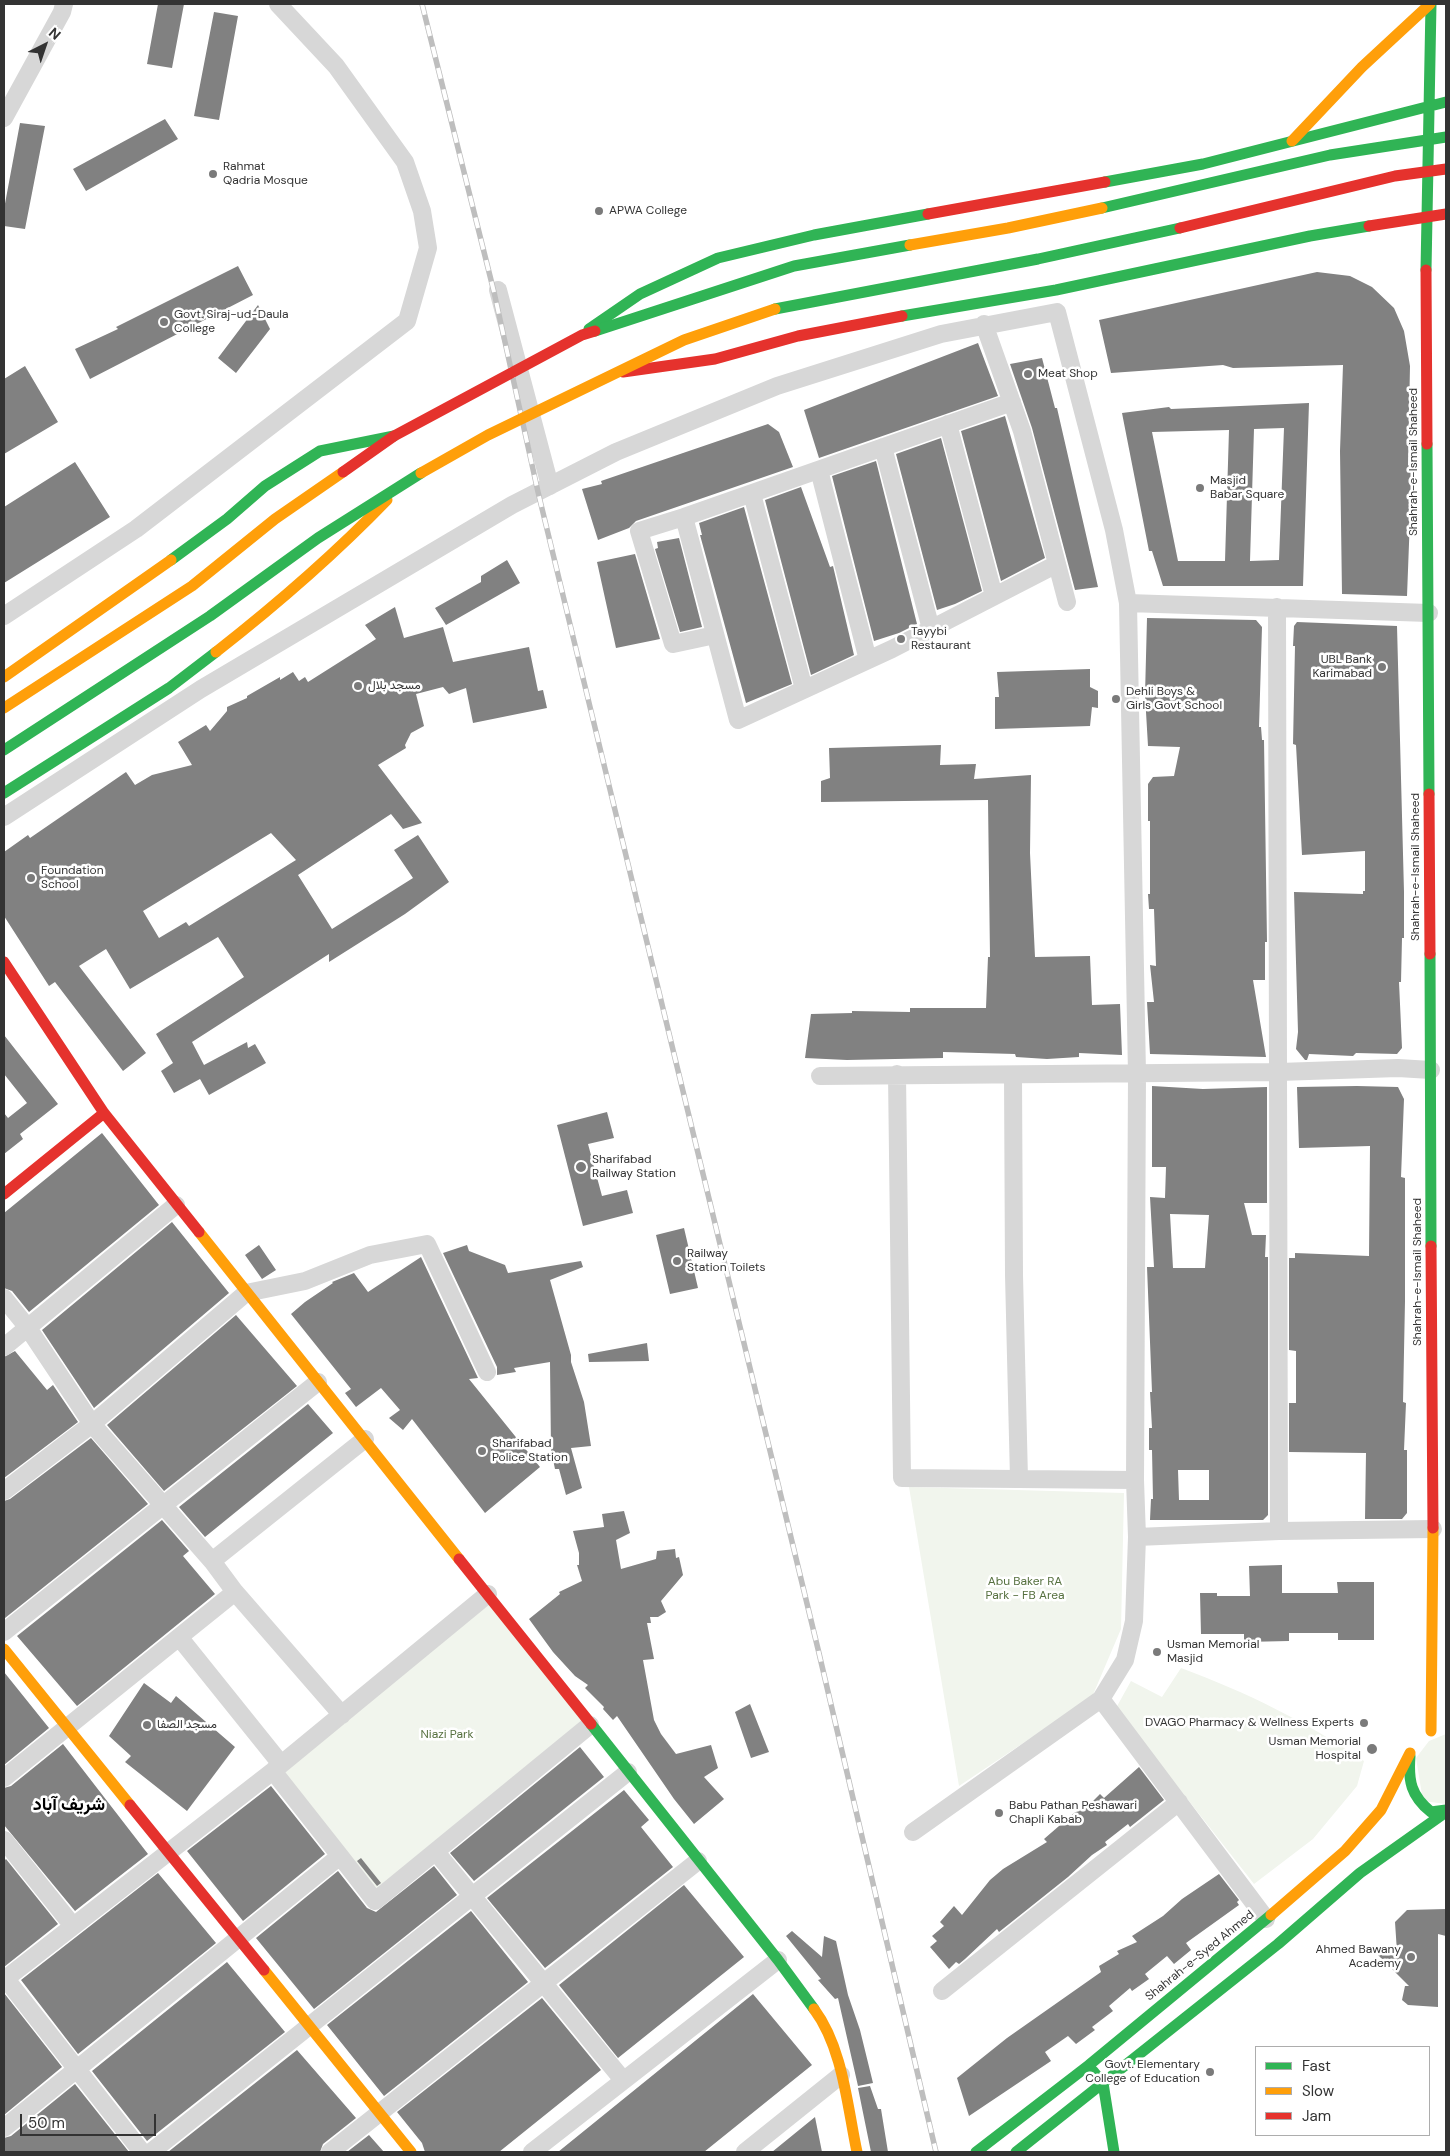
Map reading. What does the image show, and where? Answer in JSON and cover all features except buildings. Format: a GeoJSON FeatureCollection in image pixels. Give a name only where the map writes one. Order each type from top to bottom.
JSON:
{"type":"FeatureCollection","features":[{"type":"Feature","properties":{"kind":"main road","name":"Shahrah-e-Ismail Shaheed"},"geometry":{"type":"LineString","coordinates":[[1424,1737],[1433,1529],[1426,218],[1430,4]]}},
{"type":"Feature","properties":{"kind":"main road"},"geometry":{"type":"LineString","coordinates":[[1292,141],[1362,67],[1430,4]]}},
{"type":"Feature","properties":{"kind":"main road"},"geometry":{"type":"LineString","coordinates":[[4,708],[192,586],[275,519],[394,436],[582,335],[640,294],[718,258],[814,235],[1203,164],[1428,105],[1446,102]]}},
{"type":"Feature","properties":{"kind":"main road"},"geometry":{"type":"LineString","coordinates":[[582,335],[794,266],[1008,228],[1189,189],[1330,155],[1446,136]]}},
{"type":"Feature","properties":{"kind":"main road"},"geometry":{"type":"LineString","coordinates":[[4,750],[210,616],[318,538],[404,483],[488,436],[684,340],[765,311],[1038,259],[1257,210],[1396,176],[1446,169]]}},
{"type":"Feature","properties":{"kind":"main road"},"geometry":{"type":"LineString","coordinates":[[619,373],[715,359],[798,336],[993,299],[1056,290],[1310,236],[1446,214]]}},
{"type":"Feature","properties":{"kind":"main road"},"geometry":{"type":"LineString","coordinates":[[4,677],[228,519],[265,486],[320,451],[394,436]]}},
{"type":"Feature","properties":{"kind":"main road"},"geometry":{"type":"LineString","coordinates":[[4,793],[169,688],[280,602],[310,572],[350,538],[404,483]]}},
{"type":"Feature","properties":{"kind":"main road"},"geometry":{"type":"LineString","coordinates":[[4,962],[104,1113],[778,1960],[825,2024],[841,2075],[857,2152]]}},
{"type":"Feature","properties":{"kind":"main road"},"geometry":{"type":"LineString","coordinates":[[4,1194],[104,1113]]}},
{"type":"Feature","properties":{"kind":"main road"},"geometry":{"type":"LineString","coordinates":[[4,1649],[410,2152]]}},
{"type":"Feature","properties":{"kind":"main road","name":"Shahrah-e-Syed Ahmed"},"geometry":{"type":"LineString","coordinates":[[976,2152],[1089,2065],[1266,1919],[1345,1851],[1381,1810],[1410,1753],[1424,1737],[1443,1724]]}},
{"type":"Feature","properties":{"kind":"main road"},"geometry":{"type":"LineString","coordinates":[[1410,1753],[1409,1782],[1412,1794],[1431,1812],[1446,1811]]}},
{"type":"Feature","properties":{"kind":"main road"},"geometry":{"type":"LineString","coordinates":[[1016,2152],[1278,1944],[1360,1873],[1446,1811]]}},
{"type":"Feature","properties":{"kind":"main road"},"geometry":{"type":"LineString","coordinates":[[1089,2065],[1103,2083],[1114,2152]]}},
{"type":"Feature","properties":{"kind":"street"},"geometry":{"type":"LineString","coordinates":[[4,118],[62,12],[64,4]]}},
{"type":"Feature","properties":{"kind":"street"},"geometry":{"type":"LineString","coordinates":[[4,616],[136,529],[407,321],[428,248],[422,211],[404,162],[336,66],[278,4]]}},
{"type":"Feature","properties":{"kind":"street"},"geometry":{"type":"LineString","coordinates":[[498,290],[550,486]]}},
{"type":"Feature","properties":{"kind":"street"},"geometry":{"type":"LineString","coordinates":[[4,817],[201,689],[504,510],[616,452],[777,386],[941,334],[984,324],[1057,312],[1114,530],[1128,603],[1136,1074],[1135,1480],[1137,1537],[1134,1622],[1125,1660],[1101,1700],[913,1832]]}},
{"type":"Feature","properties":{"kind":"street"},"geometry":{"type":"LineString","coordinates":[[984,324],[1022,431],[1068,602]]}},
{"type":"Feature","properties":{"kind":"street"},"geometry":{"type":"LineString","coordinates":[[716,635],[673,644],[639,530],[752,494],[1012,402]]}},
{"type":"Feature","properties":{"kind":"street"},"geometry":{"type":"LineString","coordinates":[[948,424],[994,596]]}},
{"type":"Feature","properties":{"kind":"street"},"geometry":{"type":"LineString","coordinates":[[883,447],[931,629]]}},
{"type":"Feature","properties":{"kind":"street"},"geometry":{"type":"LineString","coordinates":[[819,470],[868,660]]}},
{"type":"Feature","properties":{"kind":"street"},"geometry":{"type":"LineString","coordinates":[[752,494],[804,689]]}},
{"type":"Feature","properties":{"kind":"street"},"geometry":{"type":"LineString","coordinates":[[684,517],[738,720],[868,660],[1057,564]]}},
{"type":"Feature","properties":{"kind":"street"},"geometry":{"type":"LineString","coordinates":[[1128,603],[1429,613]]}},
{"type":"Feature","properties":{"kind":"street"},"geometry":{"type":"LineString","coordinates":[[1277,607],[1279,1530]]}},
{"type":"Feature","properties":{"kind":"street"},"geometry":{"type":"LineString","coordinates":[[820,1076],[897,1074],[1136,1074],[1398,1068],[1431,1070]]}},
{"type":"Feature","properties":{"kind":"street"},"geometry":{"type":"LineString","coordinates":[[897,1074],[902,1478],[1135,1480]]}},
{"type":"Feature","properties":{"kind":"street"},"geometry":{"type":"LineString","coordinates":[[1013,1075],[1014,1275],[1019,1479]]}},
{"type":"Feature","properties":{"kind":"street"},"geometry":{"type":"LineString","coordinates":[[4,1347],[176,1204]]}},
{"type":"Feature","properties":{"kind":"street"},"geometry":{"type":"LineString","coordinates":[[4,1491],[92,1424],[246,1293],[305,1281],[370,1255],[427,1244],[486,1372]]}},
{"type":"Feature","properties":{"kind":"street"},"geometry":{"type":"LineString","coordinates":[[4,1298],[28,1328],[92,1424],[212,1561],[235,1592],[342,1715]]}},
{"type":"Feature","properties":{"kind":"street"},"geometry":{"type":"LineString","coordinates":[[4,1632],[318,1382]]}},
{"type":"Feature","properties":{"kind":"street"},"geometry":{"type":"LineString","coordinates":[[212,1561],[365,1439]]}},
{"type":"Feature","properties":{"kind":"street"},"geometry":{"type":"LineString","coordinates":[[1137,1537],[1279,1530],[1433,1529]]}},
{"type":"Feature","properties":{"kind":"street"},"geometry":{"type":"LineString","coordinates":[[4,1778],[235,1592]]}},
{"type":"Feature","properties":{"kind":"street"},"geometry":{"type":"LineString","coordinates":[[142,2152],[5,1980],[277,1767],[488,1594]]}},
{"type":"Feature","properties":{"kind":"street"},"geometry":{"type":"LineString","coordinates":[[179,1637],[375,1901],[590,1725]]}},
{"type":"Feature","properties":{"kind":"street"},"geometry":{"type":"LineString","coordinates":[[1101,1700],[1266,1919]]}},
{"type":"Feature","properties":{"kind":"street"},"geometry":{"type":"LineString","coordinates":[[151,2152],[628,1772]]}},
{"type":"Feature","properties":{"kind":"street"},"geometry":{"type":"LineString","coordinates":[[942,1991],[1179,1802]]}},
{"type":"Feature","properties":{"kind":"street"},"geometry":{"type":"LineString","coordinates":[[4,1840],[73,1926]]}},
{"type":"Feature","properties":{"kind":"street"},"geometry":{"type":"LineString","coordinates":[[436,1852],[623,2080]]}},
{"type":"Feature","properties":{"kind":"street"},"geometry":{"type":"LineString","coordinates":[[4,2128],[340,1856]]}},
{"type":"Feature","properties":{"kind":"street"},"geometry":{"type":"LineString","coordinates":[[330,2152],[698,1860]]}},
{"type":"Feature","properties":{"kind":"street"},"geometry":{"type":"LineString","coordinates":[[532,2152],[778,1960]]}},
{"type":"Feature","properties":{"kind":"street"},"geometry":{"type":"LineString","coordinates":[[745,2152],[841,2075]]}},
{"type":"Feature","properties":{"kind":"green space","name":"Abu Baker RA Park - FB Area"},"geometry":{"type":"Polygon","coordinates":[[[909,1487],[1124,1493],[1121,1629],[1092,1697],[959,1786],[909,1487]]]}},
{"type":"Feature","properties":{"kind":"green space","name":"Niazi Park"},"geometry":{"type":"Polygon","coordinates":[[[486,1594],[590,1725],[375,1901],[273,1771],[486,1594]]]}},
{"type":"Feature","properties":{"kind":"green space"},"geometry":{"type":"Polygon","coordinates":[[[1181,1668],[1230,1687],[1276,1709],[1320,1733],[1364,1761],[1357,1786],[1313,1839],[1254,1884],[1116,1708],[1131,1681],[1162,1697],[1181,1668]]]}},
{"type":"Feature","properties":{"kind":"green space"},"geometry":{"type":"Polygon","coordinates":[[[1446,1734],[1446,1804],[1423,1801],[1416,1758],[1429,1741],[1446,1734]]]}},
{"type":"Feature","properties":{"kind":"railway"},"geometry":{"type":"LineString","coordinates":[[422,4],[494,292],[538,492],[818,1649],[936,2152]]}},
{"type":"Feature","properties":{"kind":"traffic: fast"},"geometry":{"type":"LineString","coordinates":[[1426,270],[1431,4]]}},
{"type":"Feature","properties":{"kind":"traffic: fast"},"geometry":{"type":"LineString","coordinates":[[1105,182],[1203,164],[1446,102]]}},
{"type":"Feature","properties":{"kind":"traffic: fast"},"geometry":{"type":"LineString","coordinates":[[1102,208],[1330,155],[1446,137]]}},
{"type":"Feature","properties":{"kind":"traffic: fast"},"geometry":{"type":"LineString","coordinates":[[589,329],[640,294],[718,258],[814,235],[928,214]]}},
{"type":"Feature","properties":{"kind":"traffic: fast"},"geometry":{"type":"LineString","coordinates":[[902,316],[1056,290],[1310,236],[1369,226]]}},
{"type":"Feature","properties":{"kind":"traffic: fast"},"geometry":{"type":"LineString","coordinates":[[775,309],[1038,259],[1180,228]]}},
{"type":"Feature","properties":{"kind":"traffic: fast"},"geometry":{"type":"LineString","coordinates":[[595,331],[794,266],[910,245]]}},
{"type":"Feature","properties":{"kind":"traffic: fast"},"geometry":{"type":"LineString","coordinates":[[171,560],[227,519],[265,486],[320,451],[394,436]]}},
{"type":"Feature","properties":{"kind":"traffic: fast"},"geometry":{"type":"LineString","coordinates":[[1427,444],[1429,794]]}},
{"type":"Feature","properties":{"kind":"traffic: fast"},"geometry":{"type":"LineString","coordinates":[[4,750],[210,616],[318,538],[421,473]]}},
{"type":"Feature","properties":{"kind":"traffic: fast"},"geometry":{"type":"LineString","coordinates":[[4,793],[169,688],[216,652]]}},
{"type":"Feature","properties":{"kind":"traffic: fast"},"geometry":{"type":"LineString","coordinates":[[1430,954],[1431,1246]]}},
{"type":"Feature","properties":{"kind":"traffic: fast"},"geometry":{"type":"LineString","coordinates":[[591,1724],[778,1960],[814,2009]]}},
{"type":"Feature","properties":{"kind":"traffic: fast"},"geometry":{"type":"LineString","coordinates":[[1410,1756],[1410,1780],[1415,1794],[1431,1812],[1446,1810]]}},
{"type":"Feature","properties":{"kind":"traffic: fast"},"geometry":{"type":"LineString","coordinates":[[1016,2152],[1278,1944],[1360,1873],[1446,1812]]}},
{"type":"Feature","properties":{"kind":"traffic: fast"},"geometry":{"type":"LineString","coordinates":[[976,2152],[1089,2065],[1271,1915]]}},
{"type":"Feature","properties":{"kind":"traffic: fast"},"geometry":{"type":"LineString","coordinates":[[1093,2071],[1103,2083],[1114,2152]]}},
{"type":"Feature","properties":{"kind":"traffic: slow"},"geometry":{"type":"LineString","coordinates":[[1292,141],[1362,67],[1430,4]]}},
{"type":"Feature","properties":{"kind":"traffic: slow"},"geometry":{"type":"LineString","coordinates":[[910,245],[1008,228],[1102,208]]}},
{"type":"Feature","properties":{"kind":"traffic: slow"},"geometry":{"type":"LineString","coordinates":[[421,473],[488,435],[684,340],[775,309]]}},
{"type":"Feature","properties":{"kind":"traffic: slow"},"geometry":{"type":"LineString","coordinates":[[4,708],[192,586],[275,519],[343,472]]}},
{"type":"Feature","properties":{"kind":"traffic: slow"},"geometry":{"type":"LineString","coordinates":[[216,652],[304,579],[387,500]]}},
{"type":"Feature","properties":{"kind":"traffic: slow"},"geometry":{"type":"LineString","coordinates":[[4,677],[171,560]]}},
{"type":"Feature","properties":{"kind":"traffic: slow"},"geometry":{"type":"LineString","coordinates":[[199,1232],[459,1559]]}},
{"type":"Feature","properties":{"kind":"traffic: slow"},"geometry":{"type":"LineString","coordinates":[[1431,1731],[1433,1528]]}},
{"type":"Feature","properties":{"kind":"traffic: slow"},"geometry":{"type":"LineString","coordinates":[[4,1649],[130,1805]]}},
{"type":"Feature","properties":{"kind":"traffic: slow"},"geometry":{"type":"LineString","coordinates":[[1271,1915],[1345,1851],[1381,1810],[1410,1753]]}},
{"type":"Feature","properties":{"kind":"traffic: slow"},"geometry":{"type":"LineString","coordinates":[[264,1970],[411,2152]]}},
{"type":"Feature","properties":{"kind":"traffic: slow"},"geometry":{"type":"LineString","coordinates":[[814,2009],[824,2024],[838,2059],[857,2152]]}},
{"type":"Feature","properties":{"kind":"traffic: jam"},"geometry":{"type":"LineString","coordinates":[[1180,228],[1395,176],[1446,169]]}},
{"type":"Feature","properties":{"kind":"traffic: jam"},"geometry":{"type":"LineString","coordinates":[[928,214],[1105,182]]}},
{"type":"Feature","properties":{"kind":"traffic: jam"},"geometry":{"type":"LineString","coordinates":[[1369,226],[1446,214]]}},
{"type":"Feature","properties":{"kind":"traffic: jam"},"geometry":{"type":"LineString","coordinates":[[1426,270],[1427,444]]}},
{"type":"Feature","properties":{"kind":"traffic: jam"},"geometry":{"type":"LineString","coordinates":[[623,372],[715,359],[798,336],[902,316]]}},
{"type":"Feature","properties":{"kind":"traffic: jam"},"geometry":{"type":"LineString","coordinates":[[343,472],[394,436],[582,335],[595,331]]}},
{"type":"Feature","properties":{"kind":"traffic: jam"},"geometry":{"type":"LineString","coordinates":[[1429,794],[1430,954]]}},
{"type":"Feature","properties":{"kind":"traffic: jam"},"geometry":{"type":"LineString","coordinates":[[4,962],[104,1113],[199,1232]]}},
{"type":"Feature","properties":{"kind":"traffic: jam"},"geometry":{"type":"LineString","coordinates":[[4,1194],[104,1113]]}},
{"type":"Feature","properties":{"kind":"traffic: jam"},"geometry":{"type":"LineString","coordinates":[[1431,1246],[1433,1528]]}},
{"type":"Feature","properties":{"kind":"traffic: jam"},"geometry":{"type":"LineString","coordinates":[[459,1559],[591,1724]]}},
{"type":"Feature","properties":{"kind":"traffic: jam"},"geometry":{"type":"LineString","coordinates":[[130,1805],[264,1970]]}},
{"type":"Feature","properties":{"kind":"place","name":"Rahmat Qadria Mosque"},"geometry":{"type":"Point","coordinates":[213,174]}},
{"type":"Feature","properties":{"kind":"place","name":"APWA College"},"geometry":{"type":"Point","coordinates":[599,211]}},
{"type":"Feature","properties":{"kind":"place","name":"Govt. Siraj-ud-Daula College"},"geometry":{"type":"Point","coordinates":[164,322]}},
{"type":"Feature","properties":{"kind":"place","name":"Meat Shop"},"geometry":{"type":"Point","coordinates":[1028,374]}},
{"type":"Feature","properties":{"kind":"place","name":"Masjid Babar Square"},"geometry":{"type":"Point","coordinates":[1200,488]}},
{"type":"Feature","properties":{"kind":"place","name":"Tayybi Restaurant"},"geometry":{"type":"Point","coordinates":[901,639]}},
{"type":"Feature","properties":{"kind":"place","name":"UBL Bank Karimabad"},"geometry":{"type":"Point","coordinates":[1382,667]}},
{"type":"Feature","properties":{"kind":"place","name":"مسجد بلال"},"geometry":{"type":"Point","coordinates":[358,686]}},
{"type":"Feature","properties":{"kind":"place","name":"Dehli Boys & Girls Govt School"},"geometry":{"type":"Point","coordinates":[1116,699]}},
{"type":"Feature","properties":{"kind":"place","name":"Foundation School"},"geometry":{"type":"Point","coordinates":[31,878]}},
{"type":"Feature","properties":{"kind":"place","name":"Sharifabad Railway Station"},"geometry":{"type":"Point","coordinates":[581,1167]}},
{"type":"Feature","properties":{"kind":"place","name":"Railway Station Toilets"},"geometry":{"type":"Point","coordinates":[677,1261]}},
{"type":"Feature","properties":{"kind":"place","name":"Sharifabad Police Station"},"geometry":{"type":"Point","coordinates":[482,1451]}},
{"type":"Feature","properties":{"kind":"place","name":"Usman Memorial Masjid"},"geometry":{"type":"Point","coordinates":[1157,1652]}},
{"type":"Feature","properties":{"kind":"place","name":"DVAGO Pharmacy & Wellness Experts"},"geometry":{"type":"Point","coordinates":[1364,1723]}},
{"type":"Feature","properties":{"kind":"place","name":"مسجد الصفا"},"geometry":{"type":"Point","coordinates":[147,1725]}},
{"type":"Feature","properties":{"kind":"place","name":"Usman Memorial Hospital"},"geometry":{"type":"Point","coordinates":[1372,1749]}},
{"type":"Feature","properties":{"kind":"place","name":"Babu Pathan Peshawari Chapli Kabab"},"geometry":{"type":"Point","coordinates":[999,1813]}},
{"type":"Feature","properties":{"kind":"place","name":"Ahmed Bawany Academy"},"geometry":{"type":"Point","coordinates":[1411,1957]}},
{"type":"Feature","properties":{"kind":"place","name":"Govt. Elementary College of Education"},"geometry":{"type":"Point","coordinates":[1210,2072]}},
{"type":"Feature","properties":{"kind":"district","name":"شريف آباد"},"geometry":{"type":"Point","coordinates":[69,1805]}}]}
